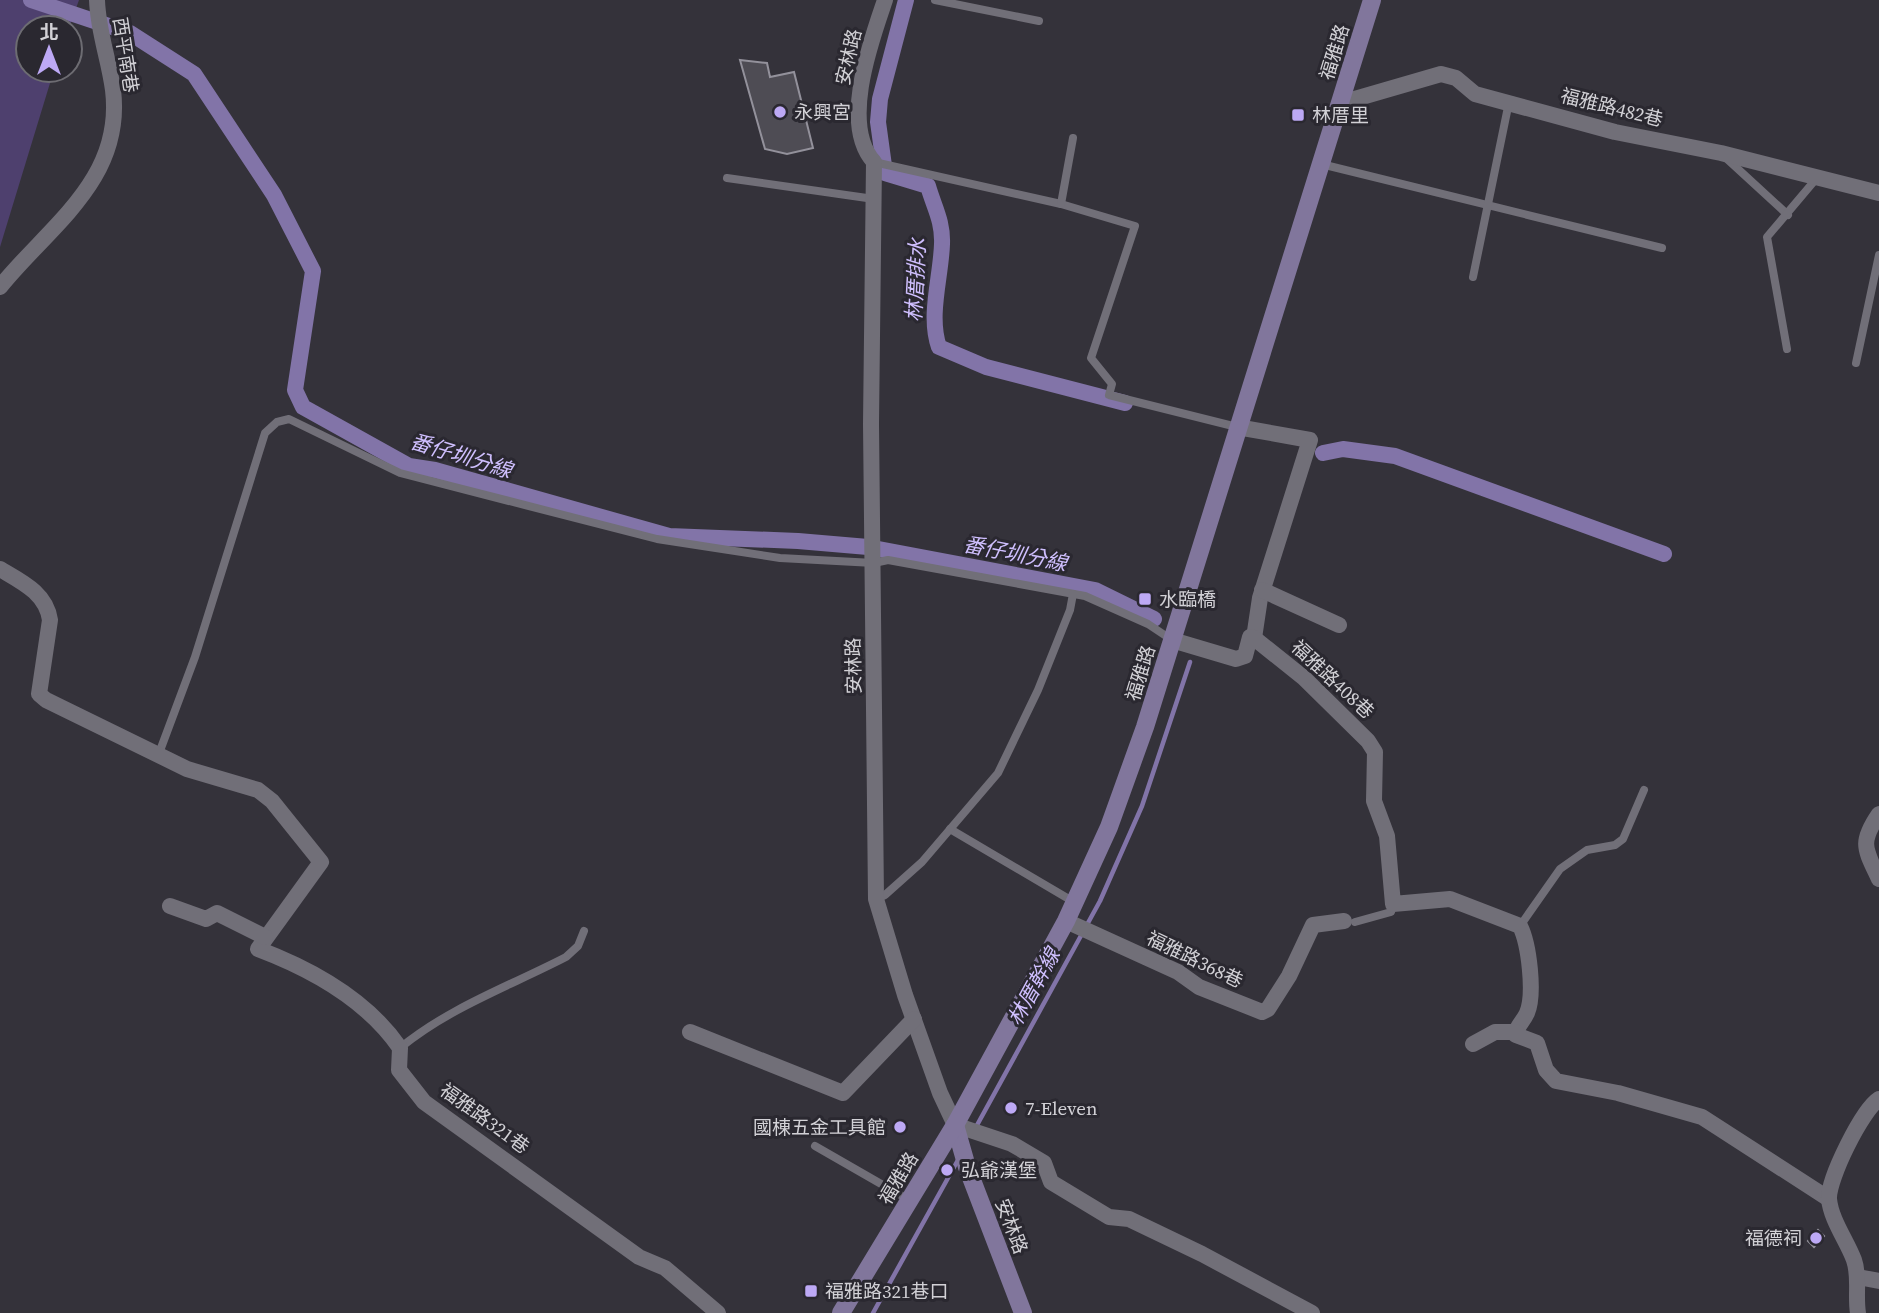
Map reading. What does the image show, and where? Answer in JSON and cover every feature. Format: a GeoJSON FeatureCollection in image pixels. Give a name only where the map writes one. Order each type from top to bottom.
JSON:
{"type":"FeatureCollection","features":[{"type":"Feature","properties":{"kind":"main road","name":"福雅路"},"geometry":{"type":"LineString","coordinates":[[841,1313],[909,1200],[959,1131],[1070,923],[1074,902],[1109,827],[1145,727],[1372,0]]}},
{"type":"Feature","properties":{"kind":"main road","name":"安林路"},"geometry":{"type":"LineString","coordinates":[[959,1131],[966,1165],[1023,1313]]}},
{"type":"Feature","properties":{"kind":"street","name":"西平南巷"},"geometry":{"type":"LineString","coordinates":[[0,287],[77,206],[102,163],[113,127],[113,90],[98,28],[97,0]]}},
{"type":"Feature","properties":{"kind":"street","name":"安林路"},"geometry":{"type":"LineString","coordinates":[[885,0],[870,43],[857,117],[868,155],[874,162],[870,424],[874,536],[876,899],[940,1093],[959,1131]]}},
{"type":"Feature","properties":{"kind":"street","name":"福雅路482巷"},"geometry":{"type":"LineString","coordinates":[[1341,103],[1441,74],[1456,78],[1475,94],[1615,132],[1721,153],[1879,193]]}},
{"type":"Feature","properties":{"kind":"street"},"geometry":{"type":"LineString","coordinates":[[1172,640],[1236,659],[1245,656],[1250,637],[1254,639],[1262,590],[1310,440],[1237,427]]}},
{"type":"Feature","properties":{"kind":"street"},"geometry":{"type":"LineString","coordinates":[[0,569],[33,589],[49,609],[50,620],[39,694],[59,707],[187,769],[258,790],[272,802],[321,862],[265,937],[217,913],[206,919],[170,906]]}},
{"type":"Feature","properties":{"kind":"street"},"geometry":{"type":"LineString","coordinates":[[1262,590],[1339,625]]}},
{"type":"Feature","properties":{"kind":"street","name":"福雅路408巷"},"geometry":{"type":"LineString","coordinates":[[1254,639],[1286,661],[1343,714],[1375,752],[1374,802],[1387,836],[1393,904]]}},
{"type":"Feature","properties":{"kind":"street"},"geometry":{"type":"LineString","coordinates":[[1879,814],[1868,830],[1864,847],[1879,879]]}},
{"type":"Feature","properties":{"kind":"street"},"geometry":{"type":"LineString","coordinates":[[1393,904],[1450,899],[1520,926],[1525,936],[1530,976],[1527,1013],[1516,1032]]}},
{"type":"Feature","properties":{"kind":"street","name":"福雅路368巷"},"geometry":{"type":"LineString","coordinates":[[1070,923],[1178,972],[1199,988],[1262,1012],[1268,1009],[1289,976],[1312,925],[1350,922]]}},
{"type":"Feature","properties":{"kind":"street","name":"福雅路321巷"},"geometry":{"type":"LineString","coordinates":[[265,937],[258,949],[292,962],[339,990],[382,1024],[400,1048],[399,1070],[424,1102],[639,1257],[665,1268],[718,1313]]}},
{"type":"Feature","properties":{"kind":"street"},"geometry":{"type":"LineString","coordinates":[[690,1032],[844,1093],[914,1018]]}},
{"type":"Feature","properties":{"kind":"street"},"geometry":{"type":"LineString","coordinates":[[1473,1044],[1495,1032],[1516,1032]]}},
{"type":"Feature","properties":{"kind":"street"},"geometry":{"type":"LineString","coordinates":[[1516,1032],[1516,1035],[1537,1043],[1546,1070],[1556,1081],[1629,1096],[1703,1117],[1726,1130],[1774,1167],[1829,1199]]}},
{"type":"Feature","properties":{"kind":"street"},"geometry":{"type":"LineString","coordinates":[[1858,1313],[1855,1290],[1858,1277],[1829,1199],[1834,1179],[1850,1142],[1866,1111],[1879,1099]]}},
{"type":"Feature","properties":{"kind":"street"},"geometry":{"type":"LineString","coordinates":[[959,1131],[1012,1144],[1044,1163],[1051,1182],[1109,1217],[1129,1219],[1202,1254],[1312,1313]]}},
{"type":"Feature","properties":{"kind":"street"},"geometry":{"type":"LineString","coordinates":[[1858,1277],[1879,1281]]}},
{"type":"Feature","properties":{"kind":"lane"},"geometry":{"type":"LineString","coordinates":[[935,0],[1039,21]]}},
{"type":"Feature","properties":{"kind":"lane"},"geometry":{"type":"LineString","coordinates":[[1473,276],[1509,102]]}},
{"type":"Feature","properties":{"kind":"lane"},"geometry":{"type":"LineString","coordinates":[[1061,204],[1073,138]]}},
{"type":"Feature","properties":{"kind":"lane"},"geometry":{"type":"LineString","coordinates":[[1721,153],[1788,215]]}},
{"type":"Feature","properties":{"kind":"lane"},"geometry":{"type":"LineString","coordinates":[[874,162],[1061,204],[1135,226],[1091,358],[1112,384],[1109,395],[1237,427]]}},
{"type":"Feature","properties":{"kind":"lane"},"geometry":{"type":"LineString","coordinates":[[1321,164],[1662,248]]}},
{"type":"Feature","properties":{"kind":"lane"},"geometry":{"type":"LineString","coordinates":[[727,178],[874,199]]}},
{"type":"Feature","properties":{"kind":"lane"},"geometry":{"type":"LineString","coordinates":[[1787,349],[1767,237],[1816,179]]}},
{"type":"Feature","properties":{"kind":"lane"},"geometry":{"type":"LineString","coordinates":[[1856,363],[1879,255]]}},
{"type":"Feature","properties":{"kind":"lane"},"geometry":{"type":"LineString","coordinates":[[158,756],[195,657],[265,433],[277,422],[289,419],[400,473],[657,539],[780,558],[888,560],[1085,596],[1148,624],[1172,640]]}},
{"type":"Feature","properties":{"kind":"lane"},"geometry":{"type":"LineString","coordinates":[[876,899],[886,895],[922,862],[998,773],[1038,690],[1070,610],[1073,594]]}},
{"type":"Feature","properties":{"kind":"lane"},"geometry":{"type":"LineString","coordinates":[[1520,926],[1560,869],[1587,850],[1615,845],[1623,839],[1644,790]]}},
{"type":"Feature","properties":{"kind":"lane"},"geometry":{"type":"LineString","coordinates":[[950,830],[1074,902]]}},
{"type":"Feature","properties":{"kind":"lane"},"geometry":{"type":"LineString","coordinates":[[1350,922],[1386,915],[1391,912],[1393,904]]}},
{"type":"Feature","properties":{"kind":"lane"},"geometry":{"type":"LineString","coordinates":[[400,1048],[428,1025],[449,1013],[566,957],[578,946],[584,931]]}},
{"type":"Feature","properties":{"kind":"lane"},"geometry":{"type":"LineString","coordinates":[[815,1146],[909,1200]]}},
{"type":"Feature","properties":{"kind":"shaded area"},"geometry":{"type":"Polygon","coordinates":[[[0,0],[79,0],[74,14],[14,14],[14,84],[50,84],[0,247],[0,0]]]}},
{"type":"Feature","properties":{"kind":"building","name":"永興宮"},"geometry":{"type":"Polygon","coordinates":[[[740,60],[767,63],[770,77],[794,72],[813,148],[787,154],[765,149],[740,60]]]}},
{"type":"Feature","properties":{"kind":"building","name":"福德祠"},"geometry":{"type":"Polygon","coordinates":[[[1818,1230],[1824,1236],[1814,1247],[1808,1241],[1818,1230]]]}},
{"type":"Feature","properties":{"kind":"waterway","name":"番仔圳分線"},"geometry":{"type":"LineString","coordinates":[[31,0],[130,33],[194,74],[274,195],[313,271],[295,390],[303,407],[409,466],[435,470],[669,536],[798,541],[868,547],[1095,590],[1154,619]]}},
{"type":"Feature","properties":{"kind":"waterway","name":"林厝排水"},"geometry":{"type":"LineString","coordinates":[[906,0],[880,99],[878,122],[885,173],[928,186],[940,221],[942,244],[935,322],[939,347],[986,367],[1125,403]]}},
{"type":"Feature","properties":{"kind":"waterway"},"geometry":{"type":"LineString","coordinates":[[1323,453],[1343,449],[1395,456],[1664,554]]}},
{"type":"Feature","properties":{"kind":"waterway","name":"林厝幹線"},"geometry":{"type":"LineString","coordinates":[[976,1127],[1100,901],[1142,806],[1190,662]]}},
{"type":"Feature","properties":{"kind":"waterway","name":"林厝幹線"},"geometry":{"type":"LineString","coordinates":[[873,1313],[958,1160]]}},
{"type":"Feature","properties":{"kind":"place","name":"永興宮"},"geometry":{"type":"Point","coordinates":[780,112]}},
{"type":"Feature","properties":{"kind":"place","name":"林厝里"},"geometry":{"type":"Point","coordinates":[1298,115]}},
{"type":"Feature","properties":{"kind":"place","name":"水臨橋"},"geometry":{"type":"Point","coordinates":[1145,599]}},
{"type":"Feature","properties":{"kind":"place","name":"7-Eleven"},"geometry":{"type":"Point","coordinates":[1011,1108]}},
{"type":"Feature","properties":{"kind":"place","name":"國棟五金工具館"},"geometry":{"type":"Point","coordinates":[900,1127]}},
{"type":"Feature","properties":{"kind":"place","name":"弘爺漢堡"},"geometry":{"type":"Point","coordinates":[947,1170]}},
{"type":"Feature","properties":{"kind":"place","name":"福德祠"},"geometry":{"type":"Point","coordinates":[1816,1238]}},
{"type":"Feature","properties":{"kind":"place","name":"福雅路321巷口"},"geometry":{"type":"Point","coordinates":[811,1291]}}]}
